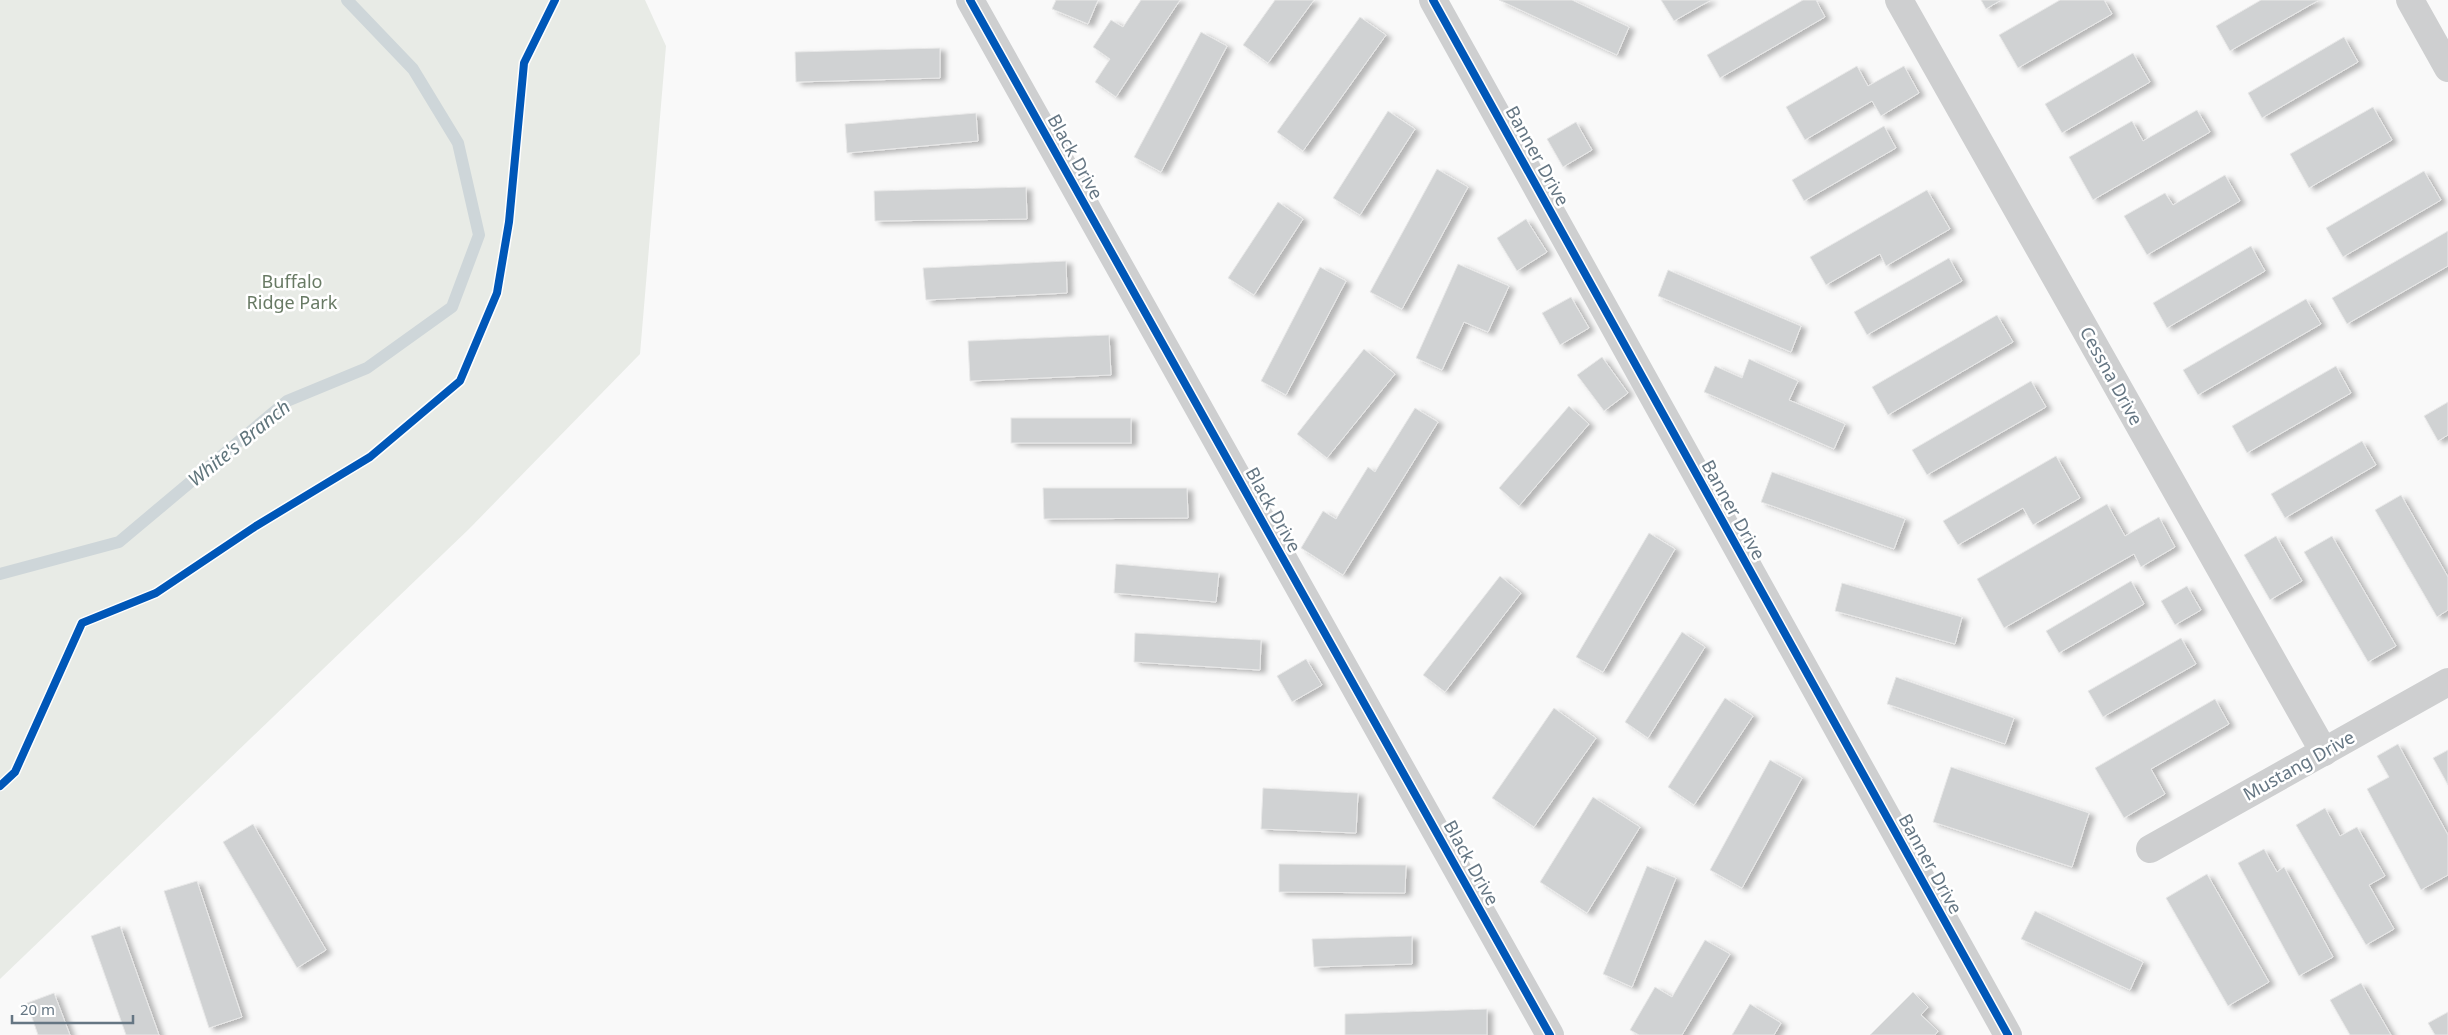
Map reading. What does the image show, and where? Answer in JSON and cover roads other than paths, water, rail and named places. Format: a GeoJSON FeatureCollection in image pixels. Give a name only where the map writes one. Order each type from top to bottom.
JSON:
{"type":"FeatureCollection","features":[{"type":"Feature","properties":{"kind":"street","name":"Black Drive"},"geometry":{"type":"LineString","coordinates":[[970,0],[1550,1035]]}},
{"type":"Feature","properties":{"kind":"street","name":"Banner Drive"},"geometry":{"type":"LineString","coordinates":[[1433,0],[2008,1035]]}},
{"type":"Feature","properties":{"kind":"street","name":"Cessna Drive"},"geometry":{"type":"LineString","coordinates":[[1899,0],[2324,752]]}},
{"type":"Feature","properties":{"kind":"street"},"geometry":{"type":"LineString","coordinates":[[2410,0],[2448,68]]}},
{"type":"Feature","properties":{"kind":"street","name":"Mustang Drive"},"geometry":{"type":"LineString","coordinates":[[2150,849],[2448,682]]}},
{"type":"Feature","properties":{"kind":"waterway","name":"White's Branch"},"geometry":{"type":"LineString","coordinates":[[0,574],[119,542],[287,401],[367,368],[452,307],[479,235],[458,143],[413,69],[347,0]]}},
{"type":"Feature","properties":{"kind":"park label","name":"Buffalo Ridge Park"},"geometry":{"type":"Point","coordinates":[292,292]}}]}
